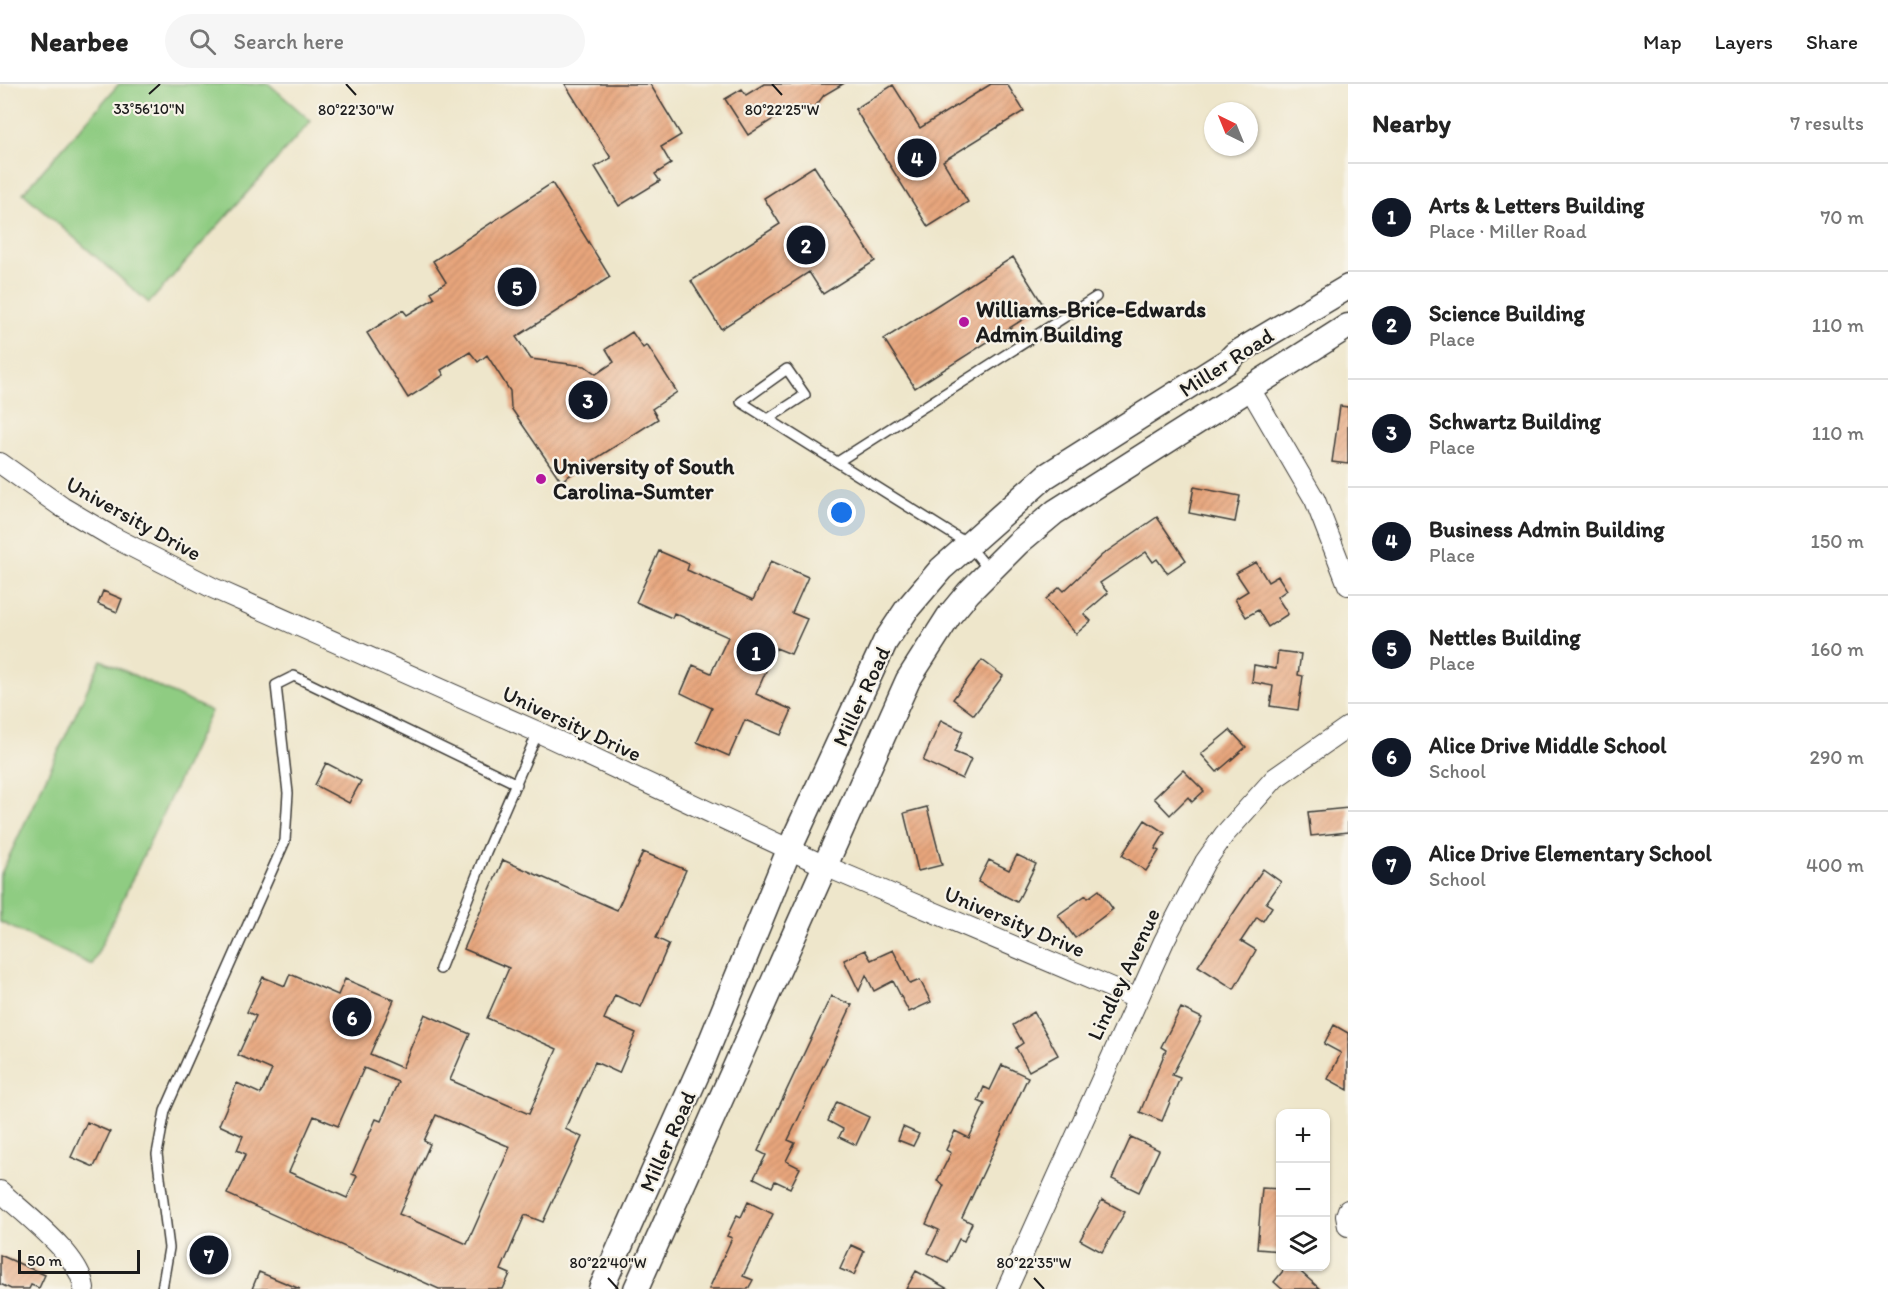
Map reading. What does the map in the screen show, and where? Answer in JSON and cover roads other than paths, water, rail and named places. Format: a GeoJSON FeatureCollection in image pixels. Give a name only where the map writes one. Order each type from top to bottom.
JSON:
{"type":"FeatureCollection","features":[{"type":"Feature","properties":{"kind":"street","name":"Miller Road"},"geometry":{"type":"LineString","coordinates":[[601,1289],[702,1063],[789,850],[885,642],[907,609],[941,569],[1046,476],[1228,361],[1235,354],[1348,287]]}},
{"type":"Feature","properties":{"kind":"street","name":"Miller Road"},"geometry":{"type":"LineString","coordinates":[[636,1289],[908,681],[949,616],[989,570],[1055,512],[1348,326]]}},
{"type":"Feature","properties":{"kind":"street"},"geometry":{"type":"LineString","coordinates":[[1249,387],[1315,500],[1348,585]]}},
{"type":"Feature","properties":{"kind":"street","name":"University Drive"},"geometry":{"type":"LineString","coordinates":[[0,463],[62,507],[140,552],[213,588],[538,732],[825,866],[1138,999]]}},
{"type":"Feature","properties":{"kind":"street","name":"Lindley Avenue"},"geometry":{"type":"LineString","coordinates":[[1008,1289],[1188,891],[1224,835],[1275,778],[1348,727]]}},
{"type":"Feature","properties":{"kind":"street"},"geometry":{"type":"LineString","coordinates":[[0,1191],[70,1257],[84,1282],[84,1289]]}},
{"type":"Feature","properties":{"kind":"street"},"geometry":{"type":"LineString","coordinates":[[1348,1210],[1346,1216],[1348,1226]]}},
{"type":"Feature","properties":{"kind":"lane"},"geometry":{"type":"LineString","coordinates":[[839,461],[1096,297]]}},
{"type":"Feature","properties":{"kind":"lane"},"geometry":{"type":"LineString","coordinates":[[768,419],[805,395],[787,369],[741,402],[768,419],[839,461],[968,544],[989,570]]}},
{"type":"Feature","properties":{"kind":"lane"},"geometry":{"type":"LineString","coordinates":[[162,1289],[169,1248],[157,1154],[165,1111],[285,841],[288,793],[276,685],[294,676],[517,784]]}},
{"type":"Feature","properties":{"kind":"lane"},"geometry":{"type":"LineString","coordinates":[[440,969],[486,852],[538,732]]}},
{"type":"Feature","properties":{"kind":"place","name":"Business Admin Building"},"geometry":{"type":"Point","coordinates":[917,158]}},
{"type":"Feature","properties":{"kind":"place","name":"Science Building"},"geometry":{"type":"Point","coordinates":[806,245]}},
{"type":"Feature","properties":{"kind":"place","name":"Nettles Building"},"geometry":{"type":"Point","coordinates":[517,287]}},
{"type":"Feature","properties":{"kind":"place","name":"Williams-Brice-Edwards Admin Building"},"geometry":{"type":"Point","coordinates":[964,322]}},
{"type":"Feature","properties":{"kind":"place","name":"Schwartz Building"},"geometry":{"type":"Point","coordinates":[588,400]}},
{"type":"Feature","properties":{"kind":"place","name":"University of South Carolina-Sumter"},"geometry":{"type":"Point","coordinates":[541,479]}},
{"type":"Feature","properties":{"kind":"place","name":"Arts & Letters Building"},"geometry":{"type":"Point","coordinates":[756,652]}},
{"type":"Feature","properties":{"kind":"place","name":"Alice Drive Middle School"},"geometry":{"type":"Point","coordinates":[352,1017]}},
{"type":"Feature","properties":{"kind":"place","name":"Alice Drive Elementary School"},"geometry":{"type":"Point","coordinates":[209,1255]}}]}
